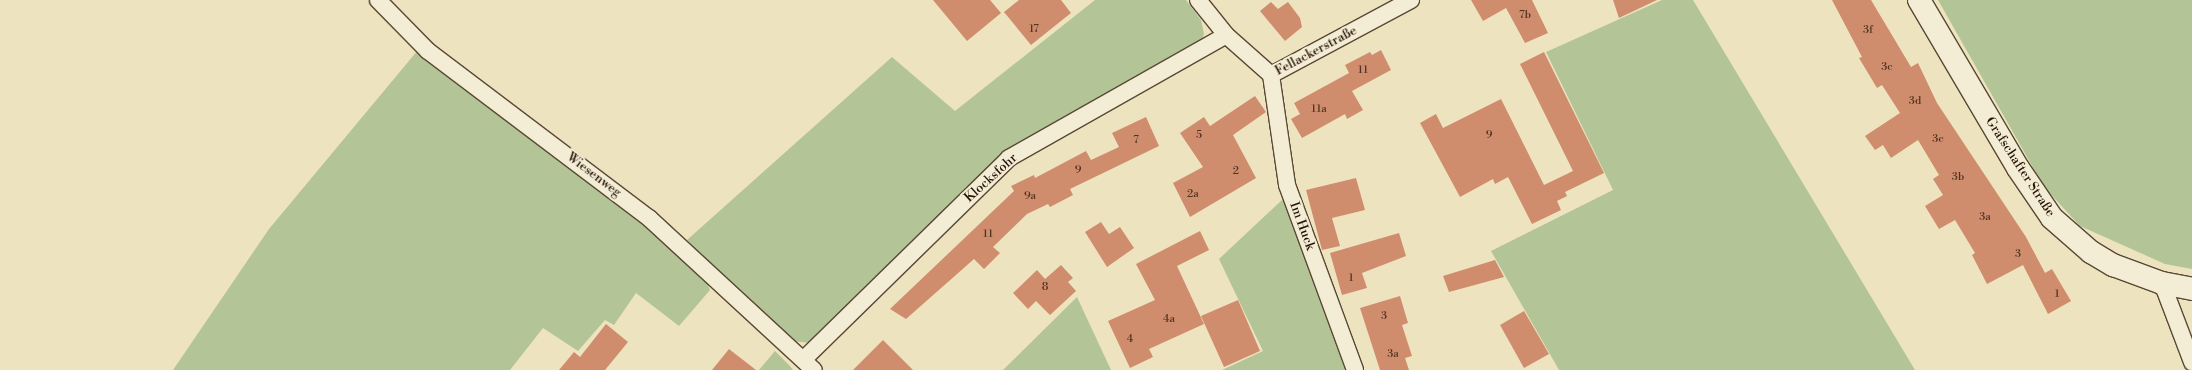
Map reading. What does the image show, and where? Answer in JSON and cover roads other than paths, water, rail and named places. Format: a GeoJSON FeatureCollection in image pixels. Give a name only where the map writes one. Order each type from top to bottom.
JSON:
{"type":"FeatureCollection","features":[{"type":"Feature","properties":{"kind":"street","name":"Wiesenweg"},"geometry":{"type":"LineString","coordinates":[[378,0],[428,51],[649,218],[809,364]]}},
{"type":"Feature","properties":{"kind":"street","name":"Fellackerstraße"},"geometry":{"type":"LineString","coordinates":[[1198,0],[1226,35],[1271,75],[1411,0]]}},
{"type":"Feature","properties":{"kind":"street","name":"Grafschafter Straße"},"geometry":{"type":"LineString","coordinates":[[1919,0],[2011,156],[2052,218],[2072,237],[2113,266],[2162,283],[2192,289]]}},
{"type":"Feature","properties":{"kind":"street","name":"Klocksfohr"},"geometry":{"type":"LineString","coordinates":[[809,364],[1009,158],[1226,35]]}},
{"type":"Feature","properties":{"kind":"street","name":"Im Huck"},"geometry":{"type":"LineString","coordinates":[[1271,75],[1287,185],[1355,370]]}},
{"type":"Feature","properties":{"kind":"street"},"geometry":{"type":"LineString","coordinates":[[2162,283],[2192,362]]}}]}
